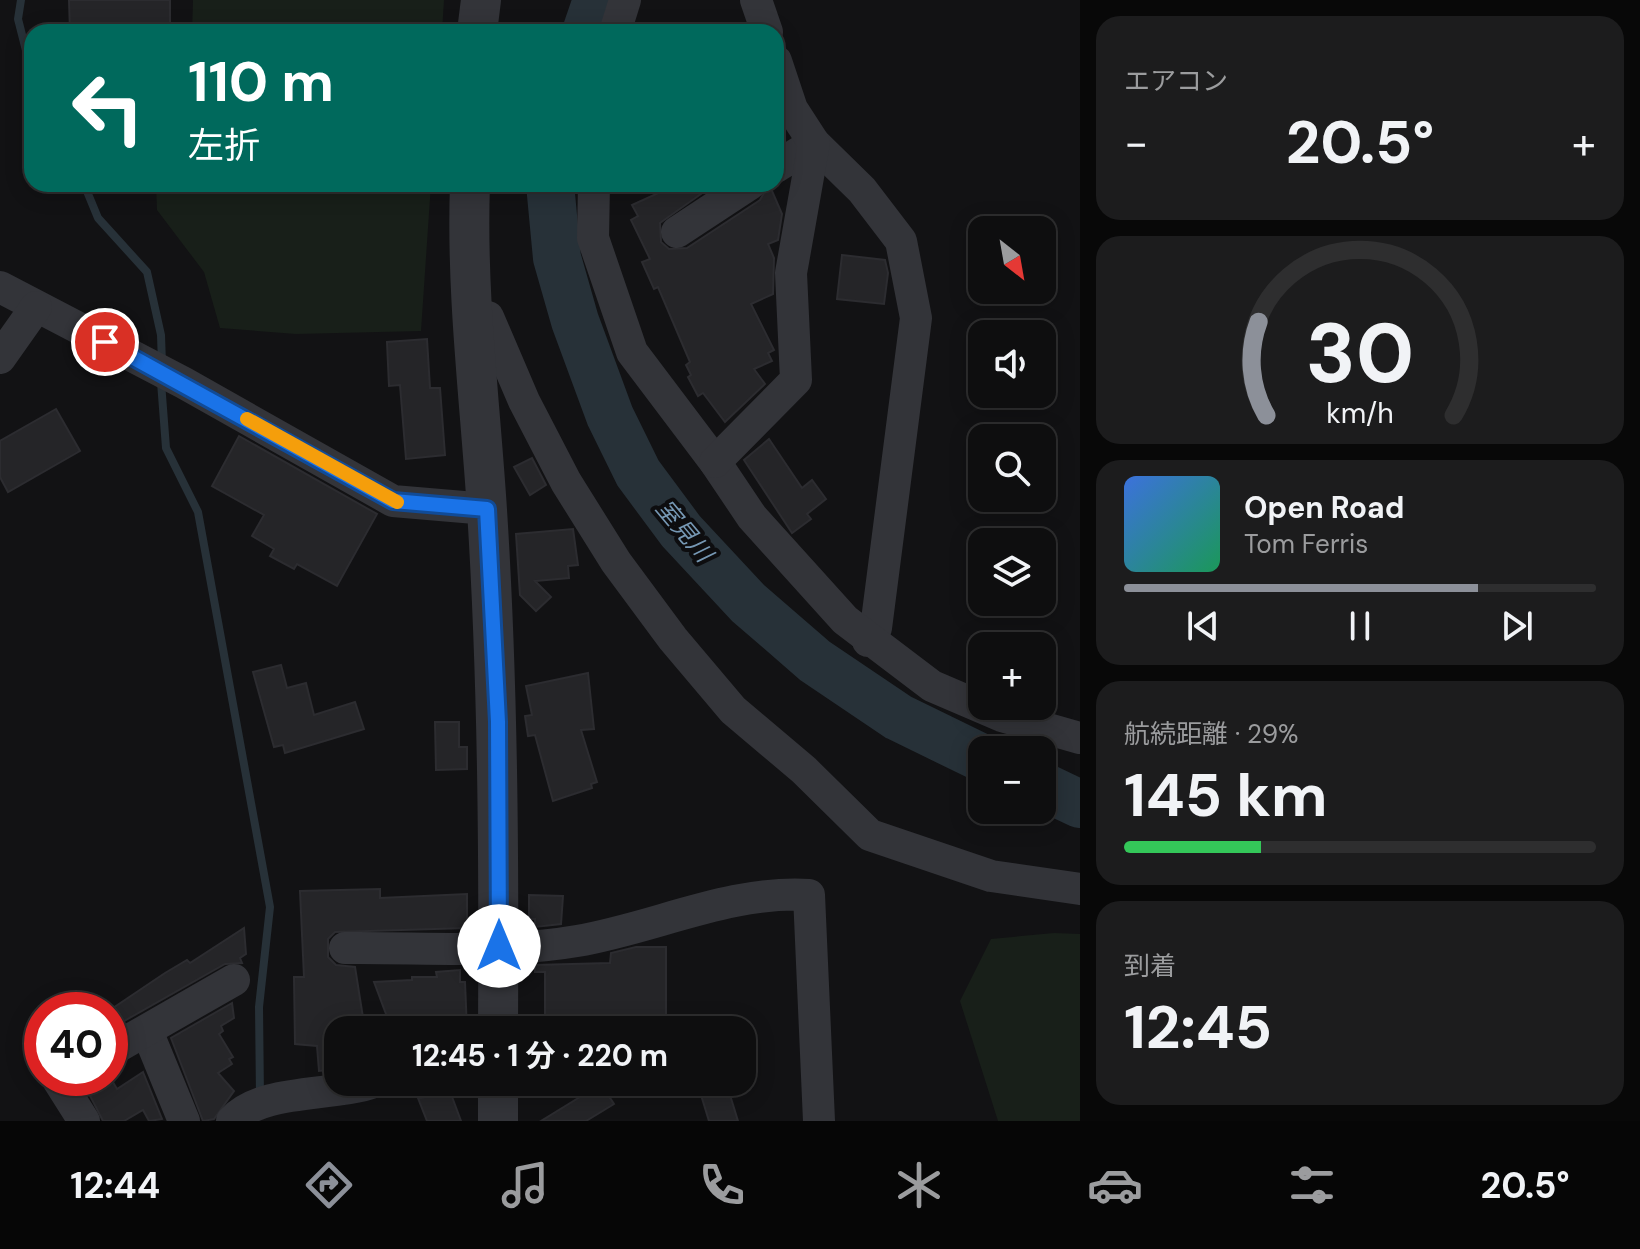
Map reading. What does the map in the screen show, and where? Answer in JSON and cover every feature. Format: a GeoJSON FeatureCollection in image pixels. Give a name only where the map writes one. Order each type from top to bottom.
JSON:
{"type":"FeatureCollection","features":[{"type":"Feature","properties":{"kind":"street"},"geometry":{"type":"LineString","coordinates":[[478,24],[481,0]]}},
{"type":"Feature","properties":{"kind":"street"},"geometry":{"type":"LineString","coordinates":[[618,24],[625,0]]}},
{"type":"Feature","properties":{"kind":"street"},"geometry":{"type":"LineString","coordinates":[[756,0],[764,24]]}},
{"type":"Feature","properties":{"kind":"street"},"geometry":{"type":"LineString","coordinates":[[784,85],[792,109],[814,143],[862,190],[901,241],[916,318],[876,628],[868,641]]}},
{"type":"Feature","properties":{"kind":"street"},"geometry":{"type":"LineString","coordinates":[[784,162],[814,143]]}},
{"type":"Feature","properties":{"kind":"street"},"geometry":{"type":"LineString","coordinates":[[715,462],[796,380],[791,273],[814,143]]}},
{"type":"Feature","properties":{"kind":"street"},"geometry":{"type":"LineString","coordinates":[[470,192],[471,313],[487,509],[498,722],[498,1016]]}},
{"type":"Feature","properties":{"kind":"street"},"geometry":{"type":"LineString","coordinates":[[594,192],[593,238],[632,352],[715,462],[752,517],[868,641],[932,686],[1002,716],[1080,738]]}},
{"type":"Feature","properties":{"kind":"street"},"geometry":{"type":"LineString","coordinates":[[677,232],[738,192]]}},
{"type":"Feature","properties":{"kind":"street"},"geometry":{"type":"LineString","coordinates":[[0,287],[184,383],[393,501],[487,509]]}},
{"type":"Feature","properties":{"kind":"street"},"geometry":{"type":"LineString","coordinates":[[0,358],[36,307]]}},
{"type":"Feature","properties":{"kind":"street"},"geometry":{"type":"LineString","coordinates":[[471,313],[488,317],[524,401],[566,482],[616,562],[673,639],[733,710],[804,770],[870,835],[991,876],[1080,889]]}},
{"type":"Feature","properties":{"kind":"street"},"geometry":{"type":"LineString","coordinates":[[345,948],[572,942],[621,933],[744,898],[809,895],[819,1121]]}},
{"type":"Feature","properties":{"kind":"street"},"geometry":{"type":"LineString","coordinates":[[128,1041],[234,980]]}},
{"type":"Feature","properties":{"kind":"street"},"geometry":{"type":"LineString","coordinates":[[147,1031],[184,1121]]}},
{"type":"Feature","properties":{"kind":"street"},"geometry":{"type":"LineString","coordinates":[[238,1115],[283,1098],[324,1091]]}},
{"type":"Feature","properties":{"kind":"street"},"geometry":{"type":"LineString","coordinates":[[68,1096],[84,1121]]}},
{"type":"Feature","properties":{"kind":"street"},"geometry":{"type":"LineString","coordinates":[[498,1096],[498,1121]]}},
{"type":"Feature","properties":{"kind":"shaded area"},"geometry":{"type":"Polygon","coordinates":[[[193,0],[444,0],[442,24],[192,24],[193,0]]]}},
{"type":"Feature","properties":{"kind":"shaded area"},"geometry":{"type":"Polygon","coordinates":[[[156,192],[430,192],[421,331],[296,334],[220,328],[204,272],[157,210],[156,192]]]}},
{"type":"Feature","properties":{"kind":"shaded area"},"geometry":{"type":"Polygon","coordinates":[[[1054,933],[1080,934],[1080,1121],[998,1121],[960,1001],[991,939],[1054,933]]]}},
{"type":"Feature","properties":{"kind":"building"},"geometry":{"type":"Polygon","coordinates":[[[69,0],[170,0],[170,24],[70,24],[69,0]]]}},
{"type":"Feature","properties":{"kind":"building"},"geometry":{"type":"Polygon","coordinates":[[[660,192],[704,192],[660,223],[661,242],[669,249],[687,248],[760,200],[764,192],[772,192],[782,214],[778,240],[768,244],[774,258],[773,294],[751,304],[774,350],[768,353],[772,361],[754,369],[765,384],[725,422],[703,393],[698,396],[688,377],[691,375],[686,365],[690,362],[658,287],[654,289],[642,262],[650,259],[631,220],[638,216],[632,205],[660,192]]]}},
{"type":"Feature","properties":{"kind":"building"},"geometry":{"type":"Polygon","coordinates":[[[842,255],[885,260],[888,273],[884,304],[837,299],[842,255]]]}},
{"type":"Feature","properties":{"kind":"building"},"geometry":{"type":"Polygon","coordinates":[[[427,339],[430,388],[440,388],[445,455],[406,459],[400,385],[389,386],[387,342],[427,339]]]}},
{"type":"Feature","properties":{"kind":"building"},"geometry":{"type":"Polygon","coordinates":[[[56,409],[80,451],[8,492],[0,477],[0,441],[56,409]]]}},
{"type":"Feature","properties":{"kind":"building"},"geometry":{"type":"Polygon","coordinates":[[[239,436],[377,514],[337,586],[297,564],[294,569],[270,556],[274,549],[252,536],[264,515],[212,486],[239,436]]]}},
{"type":"Feature","properties":{"kind":"building"},"geometry":{"type":"Polygon","coordinates":[[[769,439],[802,488],[812,480],[826,499],[807,514],[811,519],[792,533],[744,460],[769,439]]]}},
{"type":"Feature","properties":{"kind":"building"},"geometry":{"type":"Polygon","coordinates":[[[532,458],[546,485],[530,495],[514,467],[532,458]]]}},
{"type":"Feature","properties":{"kind":"building"},"geometry":{"type":"Polygon","coordinates":[[[573,529],[578,565],[568,566],[569,578],[535,581],[551,597],[536,611],[520,595],[516,534],[573,529]]]}},
{"type":"Feature","properties":{"kind":"building"},"geometry":{"type":"Polygon","coordinates":[[[281,665],[287,688],[306,683],[314,715],[355,702],[364,729],[285,753],[283,745],[274,747],[253,672],[281,665]]]}},
{"type":"Feature","properties":{"kind":"building"},"geometry":{"type":"Polygon","coordinates":[[[588,673],[594,729],[581,730],[597,782],[591,784],[592,788],[553,801],[535,735],[528,736],[525,716],[532,715],[526,686],[588,673]]]}},
{"type":"Feature","properties":{"kind":"building"},"geometry":{"type":"Polygon","coordinates":[[[435,722],[459,722],[459,747],[467,747],[467,769],[436,770],[435,722]]]}},
{"type":"Feature","properties":{"kind":"building"},"geometry":{"type":"Polygon","coordinates":[[[380,889],[380,898],[467,894],[467,928],[335,932],[328,939],[328,957],[336,965],[355,967],[363,1016],[324,1016],[324,1070],[319,1071],[317,1046],[295,1044],[294,977],[304,977],[300,891],[380,889]]]}},
{"type":"Feature","properties":{"kind":"building"},"geometry":{"type":"Polygon","coordinates":[[[529,895],[563,896],[561,924],[535,927],[535,919],[529,919],[529,895]]]}},
{"type":"Feature","properties":{"kind":"building"},"geometry":{"type":"Polygon","coordinates":[[[244,928],[246,954],[240,958],[242,963],[225,964],[128,1019],[128,998],[187,960],[190,963],[244,928]]]}},
{"type":"Feature","properties":{"kind":"building"},"geometry":{"type":"Polygon","coordinates":[[[636,947],[666,947],[666,1016],[545,1016],[545,972],[535,972],[535,965],[610,963],[611,953],[636,947]]]}},
{"type":"Feature","properties":{"kind":"building"},"geometry":{"type":"Polygon","coordinates":[[[460,970],[460,982],[465,982],[466,1016],[387,1016],[374,982],[437,977],[436,972],[460,970]]]}},
{"type":"Feature","properties":{"kind":"building"},"geometry":{"type":"Polygon","coordinates":[[[232,1003],[234,1018],[221,1026],[223,1031],[219,1034],[233,1057],[229,1059],[232,1064],[218,1073],[234,1091],[214,1119],[203,1121],[171,1038],[232,1003]]]}},
{"type":"Feature","properties":{"kind":"building"},"geometry":{"type":"Polygon","coordinates":[[[143,1072],[162,1119],[149,1121],[143,1110],[124,1121],[103,1121],[90,1096],[128,1096],[128,1082],[143,1072]]]}},
{"type":"Feature","properties":{"kind":"building"},"geometry":{"type":"Polygon","coordinates":[[[452,1096],[461,1121],[427,1121],[418,1098],[452,1096]]]}},
{"type":"Feature","properties":{"kind":"building"},"geometry":{"type":"Polygon","coordinates":[[[582,1096],[609,1096],[614,1104],[586,1121],[541,1121],[582,1096]]]}},
{"type":"Feature","properties":{"kind":"building"},"geometry":{"type":"Polygon","coordinates":[[[701,1096],[730,1096],[738,1121],[709,1121],[701,1096]]]}},
{"type":"Feature","properties":{"kind":"waterway"},"geometry":{"type":"LineString","coordinates":[[21,0],[18,19],[24,43]]}},
{"type":"Feature","properties":{"kind":"waterway","name":"室見川"},"geometry":{"type":"LineString","coordinates":[[589,24],[597,0]]}},
{"type":"Feature","properties":{"kind":"waterway"},"geometry":{"type":"LineString","coordinates":[[87,192],[98,218],[147,272],[161,335],[162,364]]}},
{"type":"Feature","properties":{"kind":"waterway","name":"室見川"},"geometry":{"type":"LineString","coordinates":[[551,192],[557,258],[575,321],[610,416],[638,473],[681,531],[748,603],[815,661],[898,717],[968,751]]}},
{"type":"Feature","properties":{"kind":"waterway"},"geometry":{"type":"LineString","coordinates":[[161,382],[166,448],[198,512],[270,907],[259,1007],[260,1097]]}},
{"type":"Feature","properties":{"kind":"waterway","name":"室見川"},"geometry":{"type":"LineString","coordinates":[[1056,793],[1080,804]]}},
{"type":"Feature","properties":{"kind":"slow traffic"},"geometry":{"type":"LineString","coordinates":[[247,419],[397,502]]}},
{"type":"Feature","properties":{"kind":"route"},"geometry":{"type":"LineString","coordinates":[[105,342],[393,501],[457,509],[487,509],[498,722],[499,946]]}}]}
